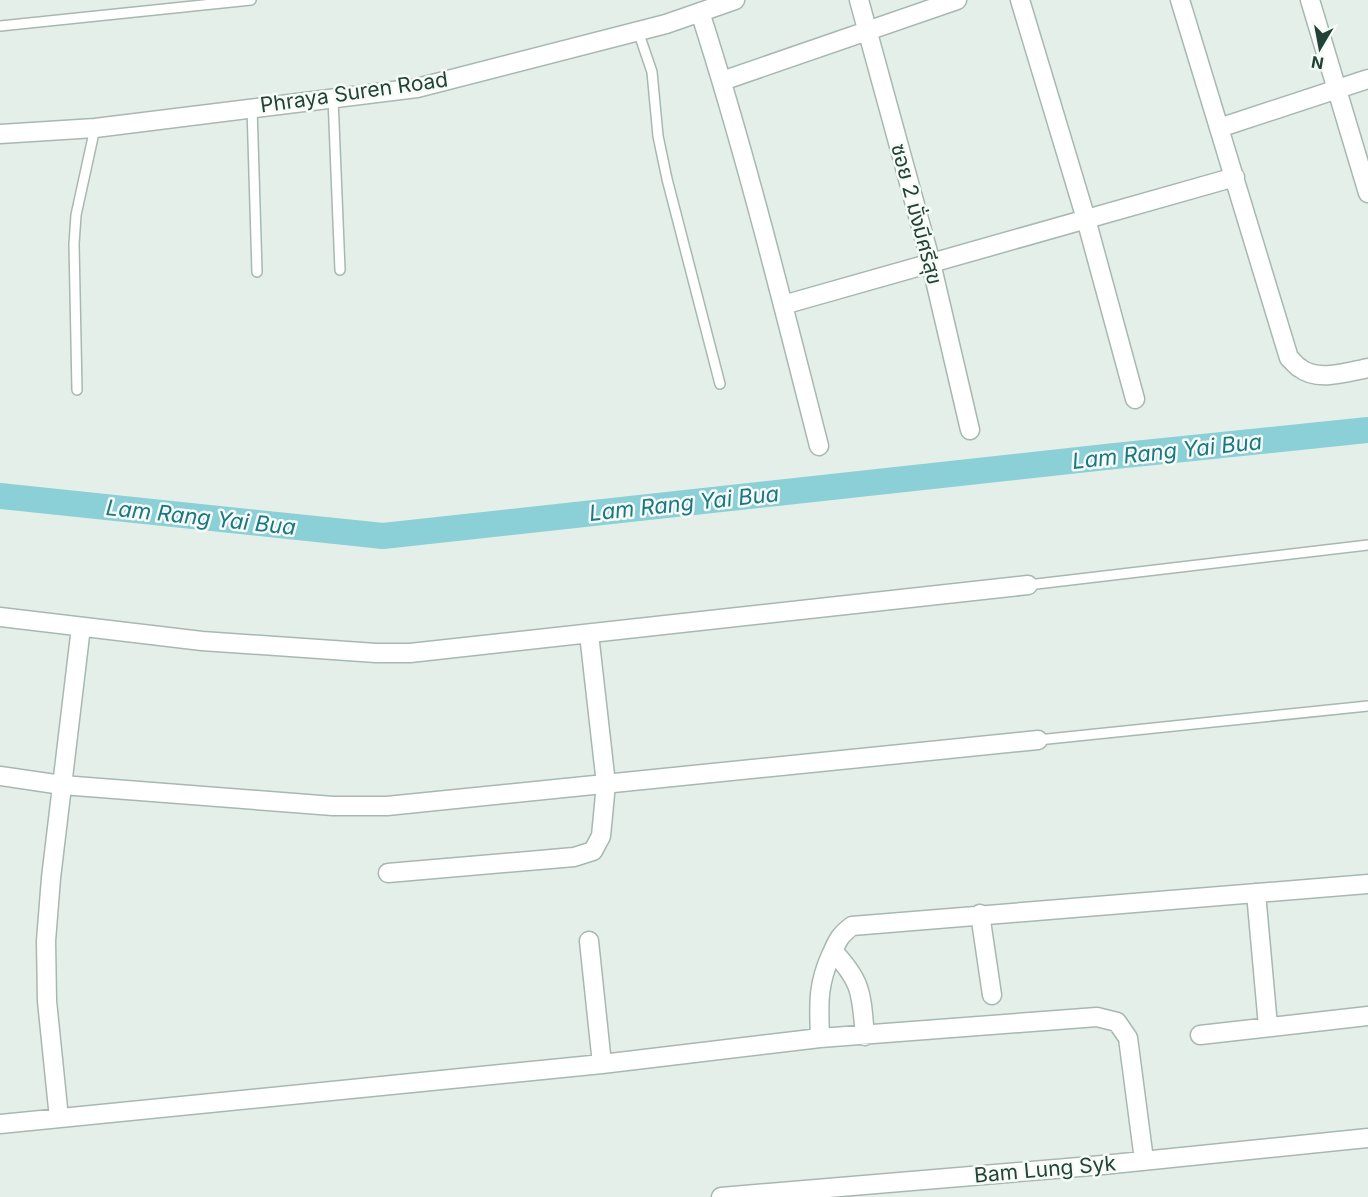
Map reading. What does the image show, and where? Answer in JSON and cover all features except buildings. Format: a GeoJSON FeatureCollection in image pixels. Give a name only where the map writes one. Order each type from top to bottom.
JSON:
{"type":"FeatureCollection","features":[{"type":"Feature","properties":{"kind":"street","name":"Phraya Suren Road"},"geometry":{"type":"LineString","coordinates":[[0,134],[95,128],[417,88],[638,31],[735,0]]}},
{"type":"Feature","properties":{"kind":"street","name":"ซอย 2 มั่งมีศรีสุข"},"geometry":{"type":"LineString","coordinates":[[859,0],[931,263],[970,430]]}},
{"type":"Feature","properties":{"kind":"street"},"geometry":{"type":"LineString","coordinates":[[722,81],[957,0]]}},
{"type":"Feature","properties":{"kind":"street"},"geometry":{"type":"LineString","coordinates":[[1020,0],[1086,219],[1135,399]]}},
{"type":"Feature","properties":{"kind":"street"},"geometry":{"type":"LineString","coordinates":[[1180,0],[1289,357],[1301,369],[1312,374],[1332,375],[1368,368]]}},
{"type":"Feature","properties":{"kind":"street"},"geometry":{"type":"LineString","coordinates":[[1310,0],[1368,193]]}},
{"type":"Feature","properties":{"kind":"street"},"geometry":{"type":"LineString","coordinates":[[700,12],[722,81],[819,446]]}},
{"type":"Feature","properties":{"kind":"street"},"geometry":{"type":"LineString","coordinates":[[1219,128],[1368,79]]}},
{"type":"Feature","properties":{"kind":"street"},"geometry":{"type":"LineString","coordinates":[[783,305],[1235,177]]}},
{"type":"Feature","properties":{"kind":"street"},"geometry":{"type":"LineString","coordinates":[[0,617],[202,641],[376,653],[410,653],[1028,585]]}},
{"type":"Feature","properties":{"kind":"street"},"geometry":{"type":"LineString","coordinates":[[59,1118],[47,1001],[46,941],[51,878],[81,627]]}},
{"type":"Feature","properties":{"kind":"street"},"geometry":{"type":"LineString","coordinates":[[388,873],[574,857],[593,851],[602,836],[606,784],[589,634]]}},
{"type":"Feature","properties":{"kind":"street"},"geometry":{"type":"LineString","coordinates":[[0,776],[62,784],[387,807],[1038,740]]}},
{"type":"Feature","properties":{"kind":"street"},"geometry":{"type":"LineString","coordinates":[[820,1038],[819,992],[824,971],[839,936],[852,926],[1368,884]]}},
{"type":"Feature","properties":{"kind":"street"},"geometry":{"type":"LineString","coordinates":[[1256,894],[1268,1026]]}},
{"type":"Feature","properties":{"kind":"street"},"geometry":{"type":"LineString","coordinates":[[980,914],[992,995]]}},
{"type":"Feature","properties":{"kind":"street"},"geometry":{"type":"LineString","coordinates":[[588,941],[602,1064]]}},
{"type":"Feature","properties":{"kind":"street"},"geometry":{"type":"LineString","coordinates":[[833,951],[851,971],[861,993],[866,1036]]}},
{"type":"Feature","properties":{"kind":"street"},"geometry":{"type":"LineString","coordinates":[[1200,1035],[1368,1016]]}},
{"type":"Feature","properties":{"kind":"street"},"geometry":{"type":"LineString","coordinates":[[0,1124],[602,1064],[820,1038],[1097,1017],[1117,1022],[1128,1038],[1144,1160]]}},
{"type":"Feature","properties":{"kind":"street","name":"Bam Lung Syk"},"geometry":{"type":"LineString","coordinates":[[721,1197],[1368,1138]]}},
{"type":"Feature","properties":{"kind":"lane"},"geometry":{"type":"LineString","coordinates":[[0,26],[251,0]]}},
{"type":"Feature","properties":{"kind":"lane"},"geometry":{"type":"LineString","coordinates":[[638,31],[652,72],[658,136],[667,178],[720,384]]}},
{"type":"Feature","properties":{"kind":"lane"},"geometry":{"type":"LineString","coordinates":[[333,98],[339,270]]}},
{"type":"Feature","properties":{"kind":"lane"},"geometry":{"type":"LineString","coordinates":[[252,107],[256,272]]}},
{"type":"Feature","properties":{"kind":"lane"},"geometry":{"type":"LineString","coordinates":[[77,390],[74,244],[76,215],[95,128]]}},
{"type":"Feature","properties":{"kind":"lane"},"geometry":{"type":"LineString","coordinates":[[1028,585],[1368,545]]}},
{"type":"Feature","properties":{"kind":"lane"},"geometry":{"type":"LineString","coordinates":[[1038,740],[1368,706]]}},
{"type":"Feature","properties":{"kind":"waterway","name":"Lam Rang Yai Bua"},"geometry":{"type":"LineString","coordinates":[[0,496],[383,536],[1368,430]]}}]}
